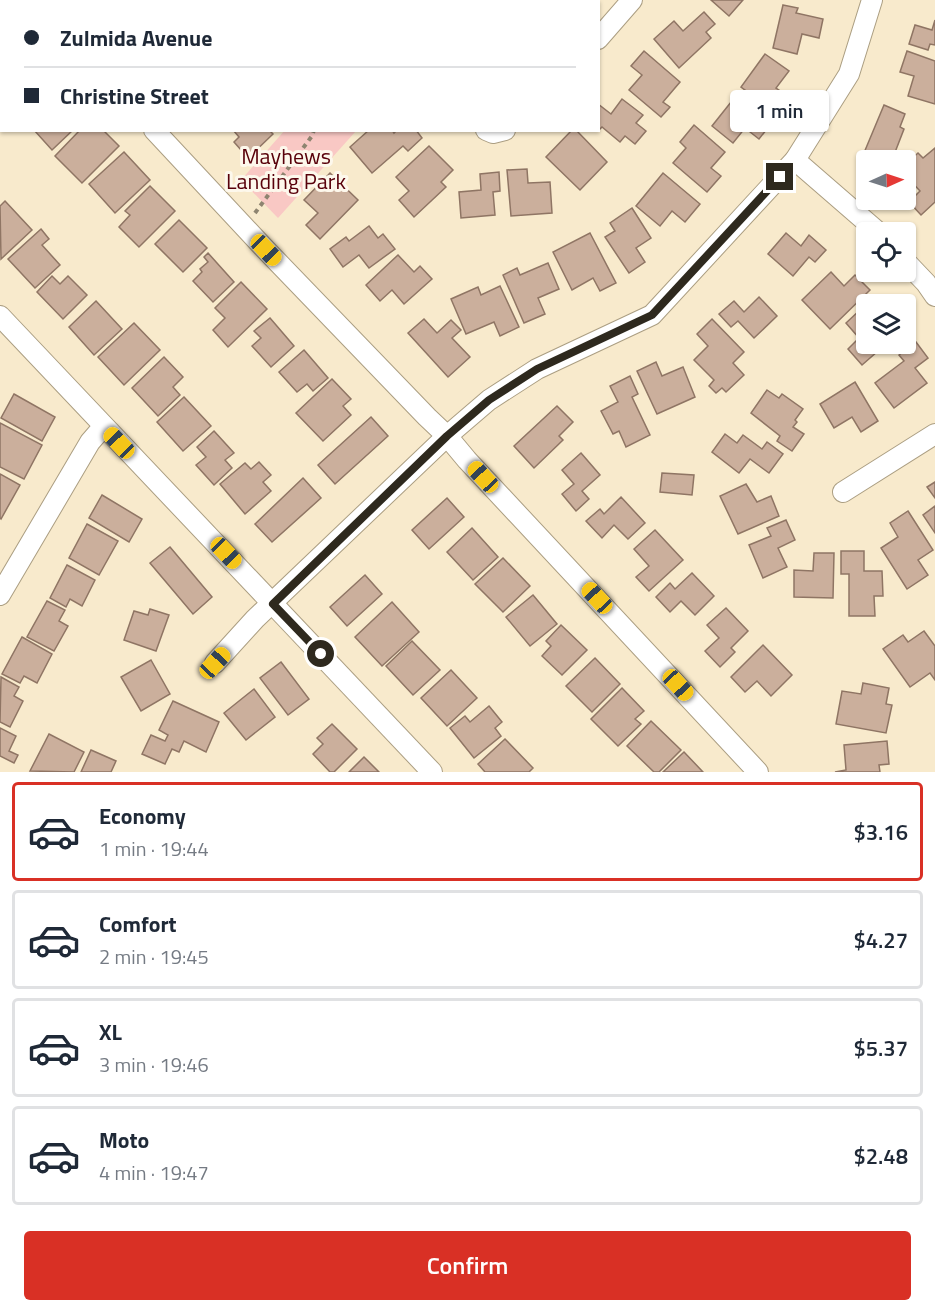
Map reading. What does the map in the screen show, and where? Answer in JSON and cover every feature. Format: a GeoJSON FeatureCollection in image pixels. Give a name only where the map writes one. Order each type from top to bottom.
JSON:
{"type":"FeatureCollection","features":[{"type":"Feature","properties":{"kind":"street"},"geometry":{"type":"LineString","coordinates":[[600,37],[632,0]]}},
{"type":"Feature","properties":{"kind":"street"},"geometry":{"type":"LineString","coordinates":[[215,663],[255,619],[447,436],[510,385],[537,369],[652,315],[795,160],[849,74],[872,0]]}},
{"type":"Feature","properties":{"kind":"street"},"geometry":{"type":"LineString","coordinates":[[156,132],[244,227],[447,436],[758,772]]}},
{"type":"Feature","properties":{"kind":"street"},"geometry":{"type":"LineString","coordinates":[[795,160],[866,222]]}},
{"type":"Feature","properties":{"kind":"street"},"geometry":{"type":"LineString","coordinates":[[916,272],[935,296]]}},
{"type":"Feature","properties":{"kind":"street"},"geometry":{"type":"LineString","coordinates":[[0,316],[432,772]]}},
{"type":"Feature","properties":{"kind":"street"},"geometry":{"type":"LineString","coordinates":[[0,595],[90,442],[104,427]]}},
{"type":"Feature","properties":{"kind":"street"},"geometry":{"type":"LineString","coordinates":[[843,492],[935,434]]}},
{"type":"Feature","properties":{"kind":"path"},"geometry":{"type":"LineString","coordinates":[[244,227],[313,132]]}},
{"type":"Feature","properties":{"kind":"green space","name":"Mayhews Landing Park"},"geometry":{"type":"Polygon","coordinates":[[[283,132],[355,132],[278,218],[241,180],[283,132]]]}},
{"type":"Feature","properties":{"kind":"building"},"geometry":{"type":"Polygon","coordinates":[[[711,0],[743,0],[729,16],[711,0]]]}},
{"type":"Feature","properties":{"kind":"building"},"geometry":{"type":"Polygon","coordinates":[[[783,5],[798,8],[796,13],[823,19],[819,38],[802,34],[797,54],[773,48],[783,5]]]}},
{"type":"Feature","properties":{"kind":"building"},"geometry":{"type":"Polygon","coordinates":[[[704,12],[715,24],[706,32],[711,38],[679,68],[654,39],[674,21],[683,31],[704,12]]]}},
{"type":"Feature","properties":{"kind":"building"},"geometry":{"type":"Polygon","coordinates":[[[935,20],[935,45],[930,44],[928,50],[909,44],[915,25],[932,30],[935,20]]]}},
{"type":"Feature","properties":{"kind":"building"},"geometry":{"type":"Polygon","coordinates":[[[644,51],[680,82],[663,102],[670,107],[661,117],[629,90],[642,75],[631,66],[644,51]]]}},
{"type":"Feature","properties":{"kind":"building"},"geometry":{"type":"Polygon","coordinates":[[[907,51],[935,61],[935,104],[908,96],[914,76],[900,72],[907,51]]]}},
{"type":"Feature","properties":{"kind":"building"},"geometry":{"type":"Polygon","coordinates":[[[765,54],[789,71],[776,88],[789,97],[777,114],[741,87],[765,54]]]}},
{"type":"Feature","properties":{"kind":"building"},"geometry":{"type":"Polygon","coordinates":[[[735,97],[770,125],[759,139],[745,128],[733,143],[712,126],[735,97]]]}},
{"type":"Feature","properties":{"kind":"building"},"geometry":{"type":"Polygon","coordinates":[[[622,99],[643,115],[636,123],[646,131],[635,144],[625,136],[620,142],[602,127],[600,129],[600,106],[611,114],[622,99]]]}},
{"type":"Feature","properties":{"kind":"building"},"geometry":{"type":"Polygon","coordinates":[[[884,105],[905,114],[900,127],[904,129],[896,150],[865,150],[884,105]]]}},
{"type":"Feature","properties":{"kind":"building"},"geometry":{"type":"Polygon","coordinates":[[[694,125],[725,152],[711,168],[721,176],[707,192],[673,163],[686,148],[680,142],[694,125]]]}},
{"type":"Feature","properties":{"kind":"building"},"geometry":{"type":"Polygon","coordinates":[[[36,132],[71,132],[52,150],[36,132]]]}},
{"type":"Feature","properties":{"kind":"building"},"geometry":{"type":"Polygon","coordinates":[[[78,132],[105,132],[119,146],[82,183],[55,156],[78,132]]]}},
{"type":"Feature","properties":{"kind":"building"},"geometry":{"type":"Polygon","coordinates":[[[235,132],[271,132],[273,134],[248,158],[234,142],[239,137],[235,132]]]}},
{"type":"Feature","properties":{"kind":"building"},"geometry":{"type":"Polygon","coordinates":[[[367,132],[418,132],[422,138],[408,151],[403,146],[372,173],[350,147],[367,132]]]}},
{"type":"Feature","properties":{"kind":"building"},"geometry":{"type":"Polygon","coordinates":[[[570,132],[578,132],[607,162],[580,190],[546,157],[570,132]]]}},
{"type":"Feature","properties":{"kind":"building"},"geometry":{"type":"Polygon","coordinates":[[[429,146],[453,170],[441,182],[446,187],[414,217],[399,200],[409,191],[396,177],[429,146]]]}},
{"type":"Feature","properties":{"kind":"building"},"geometry":{"type":"Polygon","coordinates":[[[935,148],[935,202],[921,215],[916,210],[916,195],[920,191],[916,187],[916,155],[918,153],[923,158],[935,148]]]}},
{"type":"Feature","properties":{"kind":"building"},"geometry":{"type":"Polygon","coordinates":[[[124,152],[150,180],[115,213],[89,184],[124,152]]]}},
{"type":"Feature","properties":{"kind":"building"},"geometry":{"type":"Polygon","coordinates":[[[527,169],[528,183],[550,182],[552,213],[511,216],[507,170],[527,169]]]}},
{"type":"Feature","properties":{"kind":"building"},"geometry":{"type":"Polygon","coordinates":[[[499,172],[500,191],[493,192],[495,215],[461,218],[459,192],[481,190],[480,174],[499,172]]]}},
{"type":"Feature","properties":{"kind":"building"},"geometry":{"type":"Polygon","coordinates":[[[330,173],[358,200],[320,239],[306,225],[318,213],[304,200],[330,173]]]}},
{"type":"Feature","properties":{"kind":"building"},"geometry":{"type":"Polygon","coordinates":[[[663,173],[700,204],[685,222],[672,211],[660,226],[636,206],[663,173]]]}},
{"type":"Feature","properties":{"kind":"building"},"geometry":{"type":"Polygon","coordinates":[[[150,186],[175,211],[139,247],[119,227],[130,215],[125,211],[150,186]]]}},
{"type":"Feature","properties":{"kind":"building"},"geometry":{"type":"Polygon","coordinates":[[[5,201],[32,230],[1,259],[0,206],[5,201]]]}},
{"type":"Feature","properties":{"kind":"building"},"geometry":{"type":"Polygon","coordinates":[[[632,208],[651,238],[636,248],[645,262],[629,273],[605,237],[615,231],[610,223],[632,208]]]}},
{"type":"Feature","properties":{"kind":"building"},"geometry":{"type":"Polygon","coordinates":[[[179,220],[207,248],[183,272],[155,244],[179,220]]]}},
{"type":"Feature","properties":{"kind":"building"},"geometry":{"type":"Polygon","coordinates":[[[369,226],[378,238],[383,234],[395,249],[369,268],[359,255],[343,267],[330,249],[346,237],[349,241],[369,226]]]}},
{"type":"Feature","properties":{"kind":"building"},"geometry":{"type":"Polygon","coordinates":[[[41,229],[49,239],[42,245],[60,265],[35,288],[8,259],[41,229]]]}},
{"type":"Feature","properties":{"kind":"building"},"geometry":{"type":"Polygon","coordinates":[[[590,233],[616,283],[600,291],[593,278],[572,290],[553,252],[590,233]]]}},
{"type":"Feature","properties":{"kind":"building"},"geometry":{"type":"Polygon","coordinates":[[[786,233],[801,246],[809,235],[826,250],[815,262],[809,257],[793,276],[768,254],[786,233]]]}},
{"type":"Feature","properties":{"kind":"building"},"geometry":{"type":"Polygon","coordinates":[[[208,253],[234,282],[213,302],[193,281],[202,272],[200,269],[208,262],[204,257],[208,253]]]}},
{"type":"Feature","properties":{"kind":"building"},"geometry":{"type":"Polygon","coordinates":[[[398,255],[414,272],[420,266],[432,279],[404,304],[392,290],[380,301],[366,285],[398,255]]]}},
{"type":"Feature","properties":{"kind":"building"},"geometry":{"type":"Polygon","coordinates":[[[548,263],[559,289],[538,298],[545,314],[524,323],[503,275],[517,268],[520,275],[548,263]]]}},
{"type":"Feature","properties":{"kind":"building"},"geometry":{"type":"Polygon","coordinates":[[[831,272],[844,286],[855,275],[856,282],[862,282],[870,290],[866,294],[856,294],[856,304],[830,329],[802,300],[831,272]]]}},
{"type":"Feature","properties":{"kind":"building"},"geometry":{"type":"Polygon","coordinates":[[[52,276],[60,284],[68,276],[87,295],[63,319],[37,292],[52,276]]]}},
{"type":"Feature","properties":{"kind":"building"},"geometry":{"type":"Polygon","coordinates":[[[241,282],[267,309],[228,347],[213,330],[225,318],[215,308],[241,282]]]}},
{"type":"Feature","properties":{"kind":"building"},"geometry":{"type":"Polygon","coordinates":[[[500,286],[519,327],[500,336],[494,322],[466,334],[451,299],[478,287],[481,295],[500,286]]]}},
{"type":"Feature","properties":{"kind":"building"},"geometry":{"type":"Polygon","coordinates":[[[759,297],[777,316],[754,338],[738,321],[731,327],[719,314],[734,301],[744,312],[759,297]]]}},
{"type":"Feature","properties":{"kind":"building"},"geometry":{"type":"Polygon","coordinates":[[[96,301],[122,329],[94,355],[69,327],[96,301]]]}},
{"type":"Feature","properties":{"kind":"building"},"geometry":{"type":"Polygon","coordinates":[[[856,314],[856,335],[846,323],[856,314]]]}},
{"type":"Feature","properties":{"kind":"building"},"geometry":{"type":"Polygon","coordinates":[[[270,318],[294,346],[271,367],[252,346],[261,338],[254,331],[270,318]]]}},
{"type":"Feature","properties":{"kind":"building"},"geometry":{"type":"Polygon","coordinates":[[[424,319],[437,333],[451,320],[461,330],[452,338],[470,357],[448,377],[408,333],[424,319]]]}},
{"type":"Feature","properties":{"kind":"building"},"geometry":{"type":"Polygon","coordinates":[[[712,319],[744,352],[733,363],[744,375],[726,392],[722,388],[716,393],[709,386],[714,380],[694,360],[708,346],[697,334],[712,319]]]}},
{"type":"Feature","properties":{"kind":"building"},"geometry":{"type":"Polygon","coordinates":[[[134,323],[160,350],[124,385],[98,357],[134,323]]]}},
{"type":"Feature","properties":{"kind":"building"},"geometry":{"type":"Polygon","coordinates":[[[856,341],[856,354],[875,354],[862,365],[848,349],[856,341]]]}},
{"type":"Feature","properties":{"kind":"building"},"geometry":{"type":"Polygon","coordinates":[[[916,342],[928,358],[915,368],[927,383],[894,408],[875,383],[904,361],[899,355],[916,354],[916,342]]]}},
{"type":"Feature","properties":{"kind":"building"},"geometry":{"type":"Polygon","coordinates":[[[304,350],[328,378],[313,391],[307,384],[297,392],[279,372],[304,350]]]}},
{"type":"Feature","properties":{"kind":"building"},"geometry":{"type":"Polygon","coordinates":[[[164,357],[183,377],[173,387],[180,395],[158,416],[132,388],[164,357]]]}},
{"type":"Feature","properties":{"kind":"building"},"geometry":{"type":"Polygon","coordinates":[[[656,362],[662,376],[683,367],[695,397],[657,414],[637,371],[656,362]]]}},
{"type":"Feature","properties":{"kind":"building"},"geometry":{"type":"Polygon","coordinates":[[[630,376],[638,394],[632,397],[650,435],[626,447],[619,431],[613,434],[601,411],[618,402],[610,386],[630,376]]]}},
{"type":"Feature","properties":{"kind":"building"},"geometry":{"type":"Polygon","coordinates":[[[332,379],[351,399],[343,406],[351,415],[323,441],[296,413],[332,379]]]}},
{"type":"Feature","properties":{"kind":"building"},"geometry":{"type":"Polygon","coordinates":[[[855,382],[878,421],[861,432],[852,417],[834,428],[820,404],[855,382]]]}},
{"type":"Feature","properties":{"kind":"building"},"geometry":{"type":"Polygon","coordinates":[[[767,390],[779,398],[782,394],[803,409],[793,427],[804,434],[792,451],[777,441],[780,436],[751,413],[767,390]]]}},
{"type":"Feature","properties":{"kind":"building"},"geometry":{"type":"Polygon","coordinates":[[[14,394],[55,417],[42,441],[1,418],[14,394]]]}},
{"type":"Feature","properties":{"kind":"building"},"geometry":{"type":"Polygon","coordinates":[[[184,397],[211,426],[183,451],[157,422],[184,397]]]}},
{"type":"Feature","properties":{"kind":"building"},"geometry":{"type":"Polygon","coordinates":[[[557,406],[573,422],[559,436],[563,440],[534,468],[514,446],[557,406]]]}},
{"type":"Feature","properties":{"kind":"building"},"geometry":{"type":"Polygon","coordinates":[[[371,417],[388,436],[335,484],[318,465],[371,417]]]}},
{"type":"Feature","properties":{"kind":"building"},"geometry":{"type":"Polygon","coordinates":[[[0,423],[42,445],[24,479],[0,467],[0,423]]]}},
{"type":"Feature","properties":{"kind":"building"},"geometry":{"type":"Polygon","coordinates":[[[214,431],[234,453],[225,460],[232,468],[214,485],[196,465],[206,457],[197,447],[214,431]]]}},
{"type":"Feature","properties":{"kind":"building"},"geometry":{"type":"Polygon","coordinates":[[[725,434],[737,443],[743,435],[762,449],[767,442],[783,454],[769,473],[750,459],[739,473],[712,452],[725,434]]]}},
{"type":"Feature","properties":{"kind":"building"},"geometry":{"type":"Polygon","coordinates":[[[581,453],[600,475],[582,491],[589,499],[576,511],[562,494],[574,484],[562,470],[581,453]]]}},
{"type":"Feature","properties":{"kind":"building"},"geometry":{"type":"Polygon","coordinates":[[[259,462],[271,475],[263,482],[271,491],[245,514],[220,484],[245,463],[251,469],[259,462]]]}},
{"type":"Feature","properties":{"kind":"building"},"geometry":{"type":"Polygon","coordinates":[[[662,473],[694,475],[692,495],[660,492],[662,473]]]}},
{"type":"Feature","properties":{"kind":"building"},"geometry":{"type":"Polygon","coordinates":[[[0,474],[20,485],[1,519],[0,518],[0,474]]]}},
{"type":"Feature","properties":{"kind":"building"},"geometry":{"type":"Polygon","coordinates":[[[303,478],[321,498],[272,542],[255,524],[303,478]]]}},
{"type":"Feature","properties":{"kind":"building"},"geometry":{"type":"Polygon","coordinates":[[[935,482],[935,498],[927,487],[935,482]]]}},
{"type":"Feature","properties":{"kind":"building"},"geometry":{"type":"Polygon","coordinates":[[[746,484],[757,502],[771,496],[779,516],[738,534],[720,496],[746,484]]]}},
{"type":"Feature","properties":{"kind":"building"},"geometry":{"type":"Polygon","coordinates":[[[102,495],[142,519],[129,542],[89,518],[102,495]]]}},
{"type":"Feature","properties":{"kind":"building"},"geometry":{"type":"Polygon","coordinates":[[[621,497],[645,523],[628,539],[614,525],[602,538],[586,521],[600,509],[604,514],[621,497]]]}},
{"type":"Feature","properties":{"kind":"building"},"geometry":{"type":"Polygon","coordinates":[[[447,498],[464,517],[429,549],[412,530],[447,498]]]}},
{"type":"Feature","properties":{"kind":"building"},"geometry":{"type":"Polygon","coordinates":[[[935,506],[935,533],[923,515],[935,506]]]}},
{"type":"Feature","properties":{"kind":"building"},"geometry":{"type":"Polygon","coordinates":[[[908,511],[933,550],[918,560],[928,575],[907,589],[881,548],[898,537],[890,523],[908,511]]]}},
{"type":"Feature","properties":{"kind":"building"},"geometry":{"type":"Polygon","coordinates":[[[786,520],[795,540],[778,548],[787,567],[763,578],[749,545],[771,536],[767,528],[786,520]]]}},
{"type":"Feature","properties":{"kind":"building"},"geometry":{"type":"Polygon","coordinates":[[[87,524],[118,541],[99,575],[69,558],[87,524]]]}},
{"type":"Feature","properties":{"kind":"building"},"geometry":{"type":"Polygon","coordinates":[[[472,528],[498,557],[473,580],[447,552],[472,528]]]}},
{"type":"Feature","properties":{"kind":"building"},"geometry":{"type":"Polygon","coordinates":[[[655,530],[683,560],[649,591],[636,577],[649,566],[634,549],[655,530]]]}},
{"type":"Feature","properties":{"kind":"building"},"geometry":{"type":"Polygon","coordinates":[[[170,547],[212,597],[193,614],[150,563],[170,547]]]}},
{"type":"Feature","properties":{"kind":"building"},"geometry":{"type":"Polygon","coordinates":[[[841,551],[864,551],[864,571],[882,571],[883,596],[874,596],[875,616],[849,616],[849,574],[841,574],[841,551]]]}},
{"type":"Feature","properties":{"kind":"building"},"geometry":{"type":"Polygon","coordinates":[[[814,553],[834,553],[833,598],[794,597],[794,570],[813,571],[814,553]]]}},
{"type":"Feature","properties":{"kind":"building"},"geometry":{"type":"Polygon","coordinates":[[[503,558],[530,586],[503,612],[475,584],[503,558]]]}},
{"type":"Feature","properties":{"kind":"building"},"geometry":{"type":"Polygon","coordinates":[[[67,565],[95,580],[82,606],[70,599],[66,607],[50,598],[67,565]]]}},
{"type":"Feature","properties":{"kind":"building"},"geometry":{"type":"Polygon","coordinates":[[[692,573],[714,596],[695,615],[681,601],[670,612],[656,597],[670,583],[675,589],[692,573]]]}},
{"type":"Feature","properties":{"kind":"building"},"geometry":{"type":"Polygon","coordinates":[[[365,575],[382,594],[347,626],[330,607],[365,575]]]}},
{"type":"Feature","properties":{"kind":"building"},"geometry":{"type":"Polygon","coordinates":[[[533,595],[557,624],[530,646],[506,617],[533,595]]]}},
{"type":"Feature","properties":{"kind":"building"},"geometry":{"type":"Polygon","coordinates":[[[47,601],[65,610],[59,621],[68,626],[54,651],[27,637],[47,601]]]}},
{"type":"Feature","properties":{"kind":"building"},"geometry":{"type":"Polygon","coordinates":[[[392,602],[419,632],[382,666],[355,637],[392,602]]]}},
{"type":"Feature","properties":{"kind":"building"},"geometry":{"type":"Polygon","coordinates":[[[726,608],[748,631],[731,648],[735,652],[720,667],[705,651],[719,638],[707,625],[726,608]]]}},
{"type":"Feature","properties":{"kind":"building"},"geometry":{"type":"Polygon","coordinates":[[[150,609],[169,615],[156,651],[124,640],[134,611],[148,615],[150,609]]]}},
{"type":"Feature","properties":{"kind":"building"},"geometry":{"type":"Polygon","coordinates":[[[561,625],[587,650],[562,675],[542,656],[551,646],[546,641],[561,625]]]}},
{"type":"Feature","properties":{"kind":"building"},"geometry":{"type":"Polygon","coordinates":[[[924,631],[935,646],[935,680],[930,673],[910,687],[883,649],[903,635],[908,642],[924,631]]]}},
{"type":"Feature","properties":{"kind":"building"},"geometry":{"type":"Polygon","coordinates":[[[22,637],[52,654],[37,683],[24,676],[20,683],[2,674],[22,637]]]}},
{"type":"Feature","properties":{"kind":"building"},"geometry":{"type":"Polygon","coordinates":[[[412,641],[440,670],[413,695],[386,666],[412,641]]]}},
{"type":"Feature","properties":{"kind":"building"},"geometry":{"type":"Polygon","coordinates":[[[763,645],[792,675],[771,696],[757,681],[745,692],[731,677],[763,645]]]}},
{"type":"Feature","properties":{"kind":"building"},"geometry":{"type":"Polygon","coordinates":[[[595,658],[620,684],[592,712],[566,686],[595,658]]]}},
{"type":"Feature","properties":{"kind":"building"},"geometry":{"type":"Polygon","coordinates":[[[151,660],[170,694],[141,711],[121,677],[151,660]]]}},
{"type":"Feature","properties":{"kind":"building"},"geometry":{"type":"Polygon","coordinates":[[[281,662],[309,699],[288,715],[260,678],[281,662]]]}},
{"type":"Feature","properties":{"kind":"building"},"geometry":{"type":"Polygon","coordinates":[[[451,670],[477,698],[447,726],[421,698],[451,670]]]}},
{"type":"Feature","properties":{"kind":"building"},"geometry":{"type":"Polygon","coordinates":[[[1,677],[19,687],[14,696],[23,701],[10,727],[0,722],[1,677]]]}},
{"type":"Feature","properties":{"kind":"building"},"geometry":{"type":"Polygon","coordinates":[[[863,683],[889,688],[886,704],[892,705],[886,733],[836,724],[842,691],[861,694],[863,683]]]}},
{"type":"Feature","properties":{"kind":"building"},"geometry":{"type":"Polygon","coordinates":[[[622,688],[644,711],[635,719],[641,724],[618,746],[591,719],[622,688]]]}},
{"type":"Feature","properties":{"kind":"building"},"geometry":{"type":"Polygon","coordinates":[[[254,689],[275,717],[246,740],[224,713],[254,689]]]}},
{"type":"Feature","properties":{"kind":"building"},"geometry":{"type":"Polygon","coordinates":[[[173,701],[219,722],[206,752],[184,741],[179,752],[172,749],[165,764],[142,754],[151,735],[165,741],[168,735],[159,730],[173,701]]]}},
{"type":"Feature","properties":{"kind":"building"},"geometry":{"type":"Polygon","coordinates":[[[489,706],[502,722],[495,728],[501,736],[474,758],[450,728],[465,716],[470,722],[489,706]]]}},
{"type":"Feature","properties":{"kind":"building"},"geometry":{"type":"Polygon","coordinates":[[[651,721],[681,750],[659,772],[654,772],[627,746],[651,721]]]}},
{"type":"Feature","properties":{"kind":"building"},"geometry":{"type":"Polygon","coordinates":[[[332,724],[357,749],[334,772],[330,772],[313,754],[323,744],[317,738],[332,724]]]}},
{"type":"Feature","properties":{"kind":"building"},"geometry":{"type":"Polygon","coordinates":[[[0,728],[16,736],[9,751],[18,755],[14,763],[0,756],[0,728]]]}},
{"type":"Feature","properties":{"kind":"building"},"geometry":{"type":"Polygon","coordinates":[[[49,734],[84,752],[74,772],[30,771],[49,734]]]}},
{"type":"Feature","properties":{"kind":"building"},"geometry":{"type":"Polygon","coordinates":[[[505,739],[533,768],[529,772],[485,772],[478,764],[505,739]]]}},
{"type":"Feature","properties":{"kind":"building"},"geometry":{"type":"Polygon","coordinates":[[[887,741],[889,764],[879,765],[880,772],[835,772],[846,770],[844,745],[887,741]]]}},
{"type":"Feature","properties":{"kind":"building"},"geometry":{"type":"Polygon","coordinates":[[[91,750],[116,761],[111,772],[81,772],[91,750]]]}},
{"type":"Feature","properties":{"kind":"building"},"geometry":{"type":"Polygon","coordinates":[[[684,752],[703,772],[663,772],[684,752]]]}},
{"type":"Feature","properties":{"kind":"building"},"geometry":{"type":"Polygon","coordinates":[[[364,757],[379,772],[349,772],[364,757]]]}},
{"type":"Feature","properties":{"kind":"route"},"geometry":{"type":"LineString","coordinates":[[321,654],[273,604],[447,436],[489,400],[537,369],[652,315],[780,177]]}}]}
